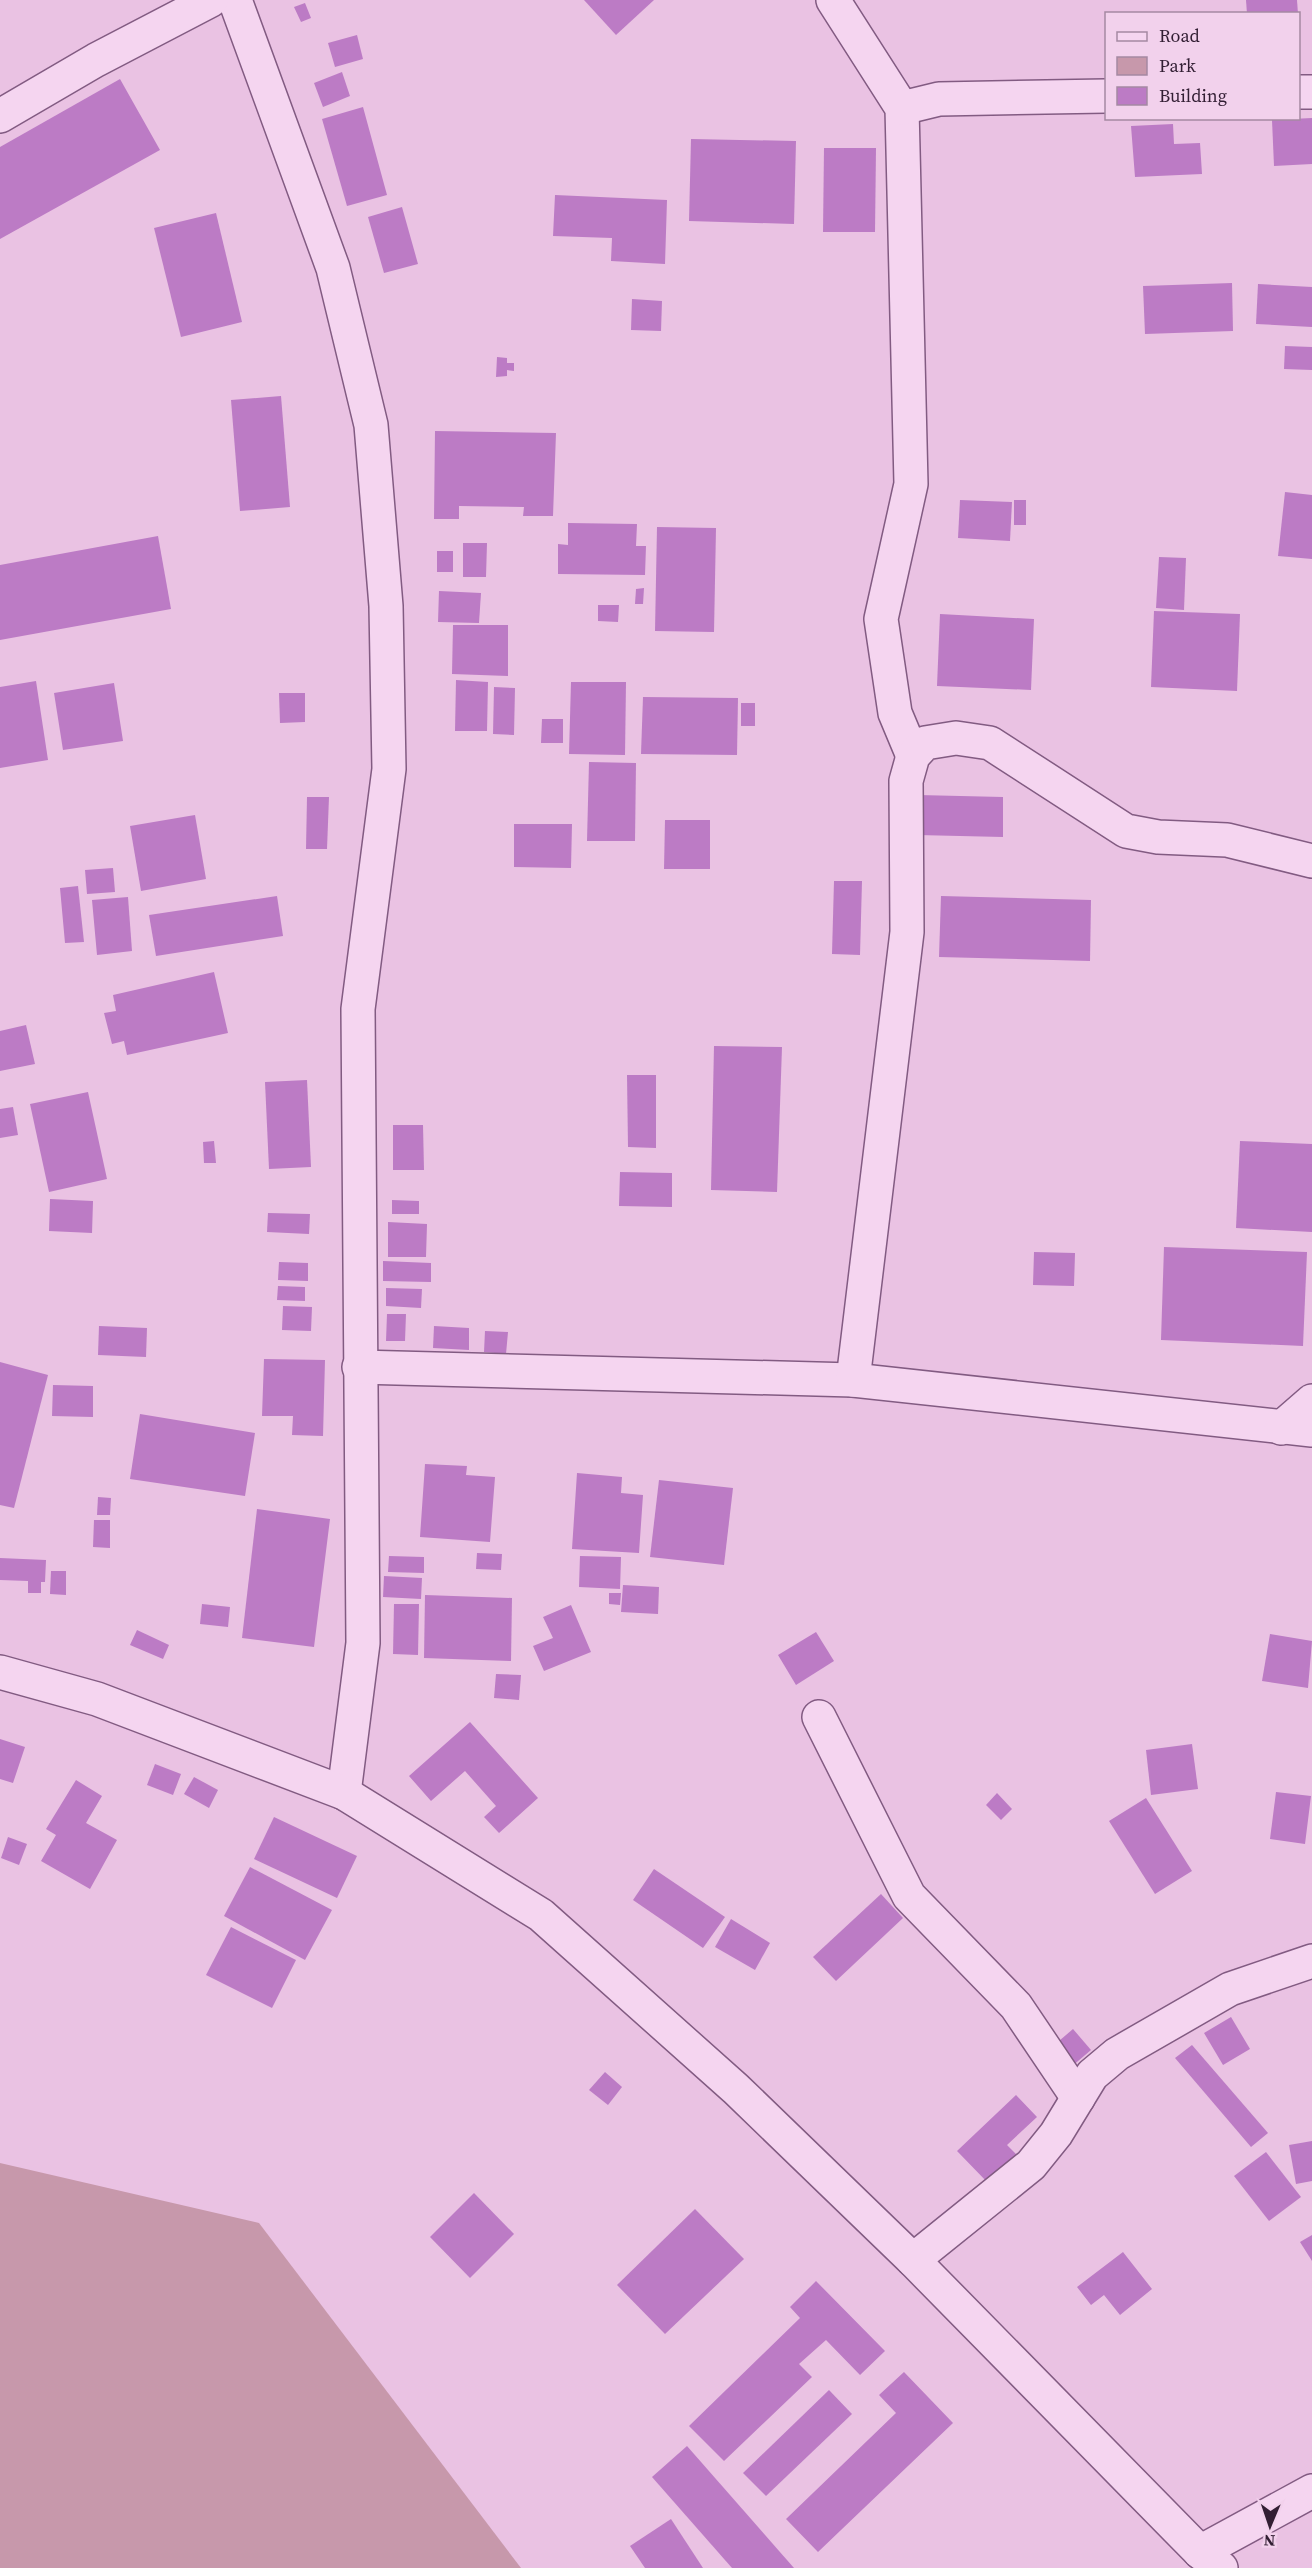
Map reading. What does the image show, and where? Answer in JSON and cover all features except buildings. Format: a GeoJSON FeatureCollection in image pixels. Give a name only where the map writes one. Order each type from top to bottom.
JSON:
{"type":"FeatureCollection","features":[{"type":"Feature","properties":{"kind":"street"},"geometry":{"type":"LineString","coordinates":[[0,116],[96,60],[211,0]]}},
{"type":"Feature","properties":{"kind":"street"},"geometry":{"type":"LineString","coordinates":[[235,0],[333,268],[371,425],[386,606],[389,769],[358,1009],[359,1366],[363,1643],[344,1793]]}},
{"type":"Feature","properties":{"kind":"street"},"geometry":{"type":"LineString","coordinates":[[833,0],[902,108],[911,484],[881,619],[895,713],[913,756]]}},
{"type":"Feature","properties":{"kind":"street"},"geometry":{"type":"LineString","coordinates":[[902,108],[939,99],[1105,96]]}},
{"type":"Feature","properties":{"kind":"street"},"geometry":{"type":"LineString","coordinates":[[853,1380],[907,932],[906,782],[913,756],[925,743],[935,741],[956,738],[990,743],[1126,831],[1158,837],[1227,840],[1312,861]]}},
{"type":"Feature","properties":{"kind":"street"},"geometry":{"type":"LineString","coordinates":[[359,1366],[853,1380],[1297,1429],[1312,1401]]}},
{"type":"Feature","properties":{"kind":"street"},"geometry":{"type":"LineString","coordinates":[[0,1672],[97,1699],[344,1793],[541,1915],[736,2089],[913,2260],[1211,2560],[1312,2491]]}},
{"type":"Feature","properties":{"kind":"street"},"geometry":{"type":"LineString","coordinates":[[819,1717],[909,1896],[1016,2006],[1078,2098]]}},
{"type":"Feature","properties":{"kind":"street"},"geometry":{"type":"LineString","coordinates":[[913,2260],[1031,2165],[1056,2134],[1092,2075],[1117,2054],[1230,1989],[1312,1961]]}},
{"type":"Feature","properties":{"kind":"green space"},"geometry":{"type":"Polygon","coordinates":[[[0,2163],[259,2223],[521,2568],[0,2568],[0,2163]]]}}]}
